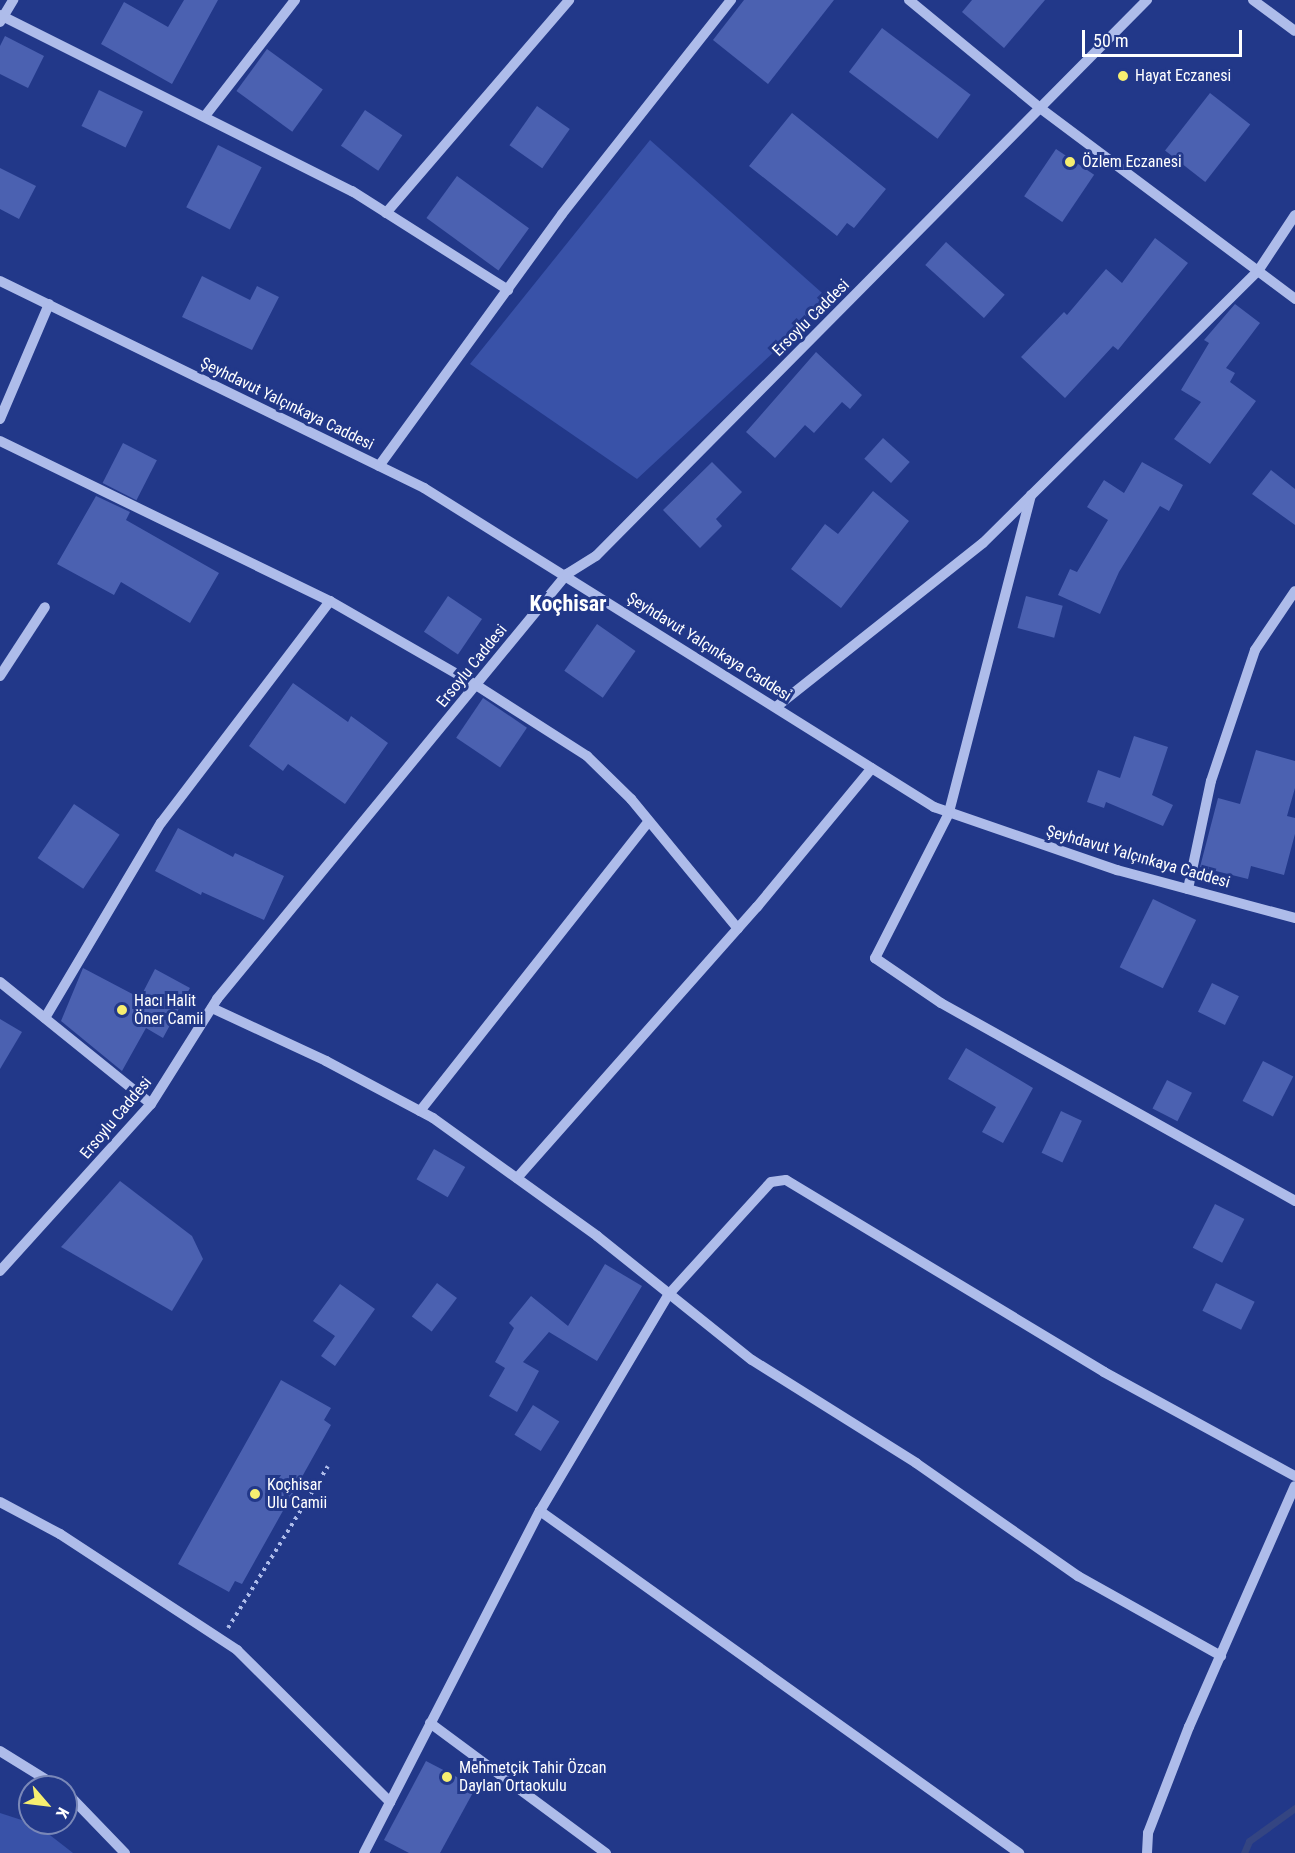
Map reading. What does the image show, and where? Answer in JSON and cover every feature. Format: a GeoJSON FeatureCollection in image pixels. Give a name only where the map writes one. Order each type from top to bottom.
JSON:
{"type":"FeatureCollection","features":[{"type":"Feature","properties":{"kind":"street"},"geometry":{"type":"LineString","coordinates":[[13,0],[1,18],[205,116],[352,191],[508,290]]}},
{"type":"Feature","properties":{"kind":"street"},"geometry":{"type":"LineString","coordinates":[[205,116],[295,0]]}},
{"type":"Feature","properties":{"kind":"street"},"geometry":{"type":"LineString","coordinates":[[386,213],[569,0]]}},
{"type":"Feature","properties":{"kind":"street"},"geometry":{"type":"LineString","coordinates":[[379,466],[508,290],[731,0]]}},
{"type":"Feature","properties":{"kind":"street"},"geometry":{"type":"LineString","coordinates":[[909,0],[1041,108],[1295,299]]}},
{"type":"Feature","properties":{"kind":"street","name":"Ersoylu Caddesi"},"geometry":{"type":"LineString","coordinates":[[0,1271],[151,1104],[212,1008],[567,574],[596,556],[1148,0]]}},
{"type":"Feature","properties":{"kind":"street"},"geometry":{"type":"LineString","coordinates":[[1253,0],[1295,31]]}},
{"type":"Feature","properties":{"kind":"street"},"geometry":{"type":"LineString","coordinates":[[776,707],[983,543],[1257,271],[1295,215]]}},
{"type":"Feature","properties":{"kind":"street","name":"Şeyhdavut Yalçınkaya Caddesi"},"geometry":{"type":"LineString","coordinates":[[0,281],[424,488],[567,574],[872,768],[949,813],[1117,870],[1295,918]]}},
{"type":"Feature","properties":{"kind":"street"},"geometry":{"type":"LineString","coordinates":[[0,418],[49,304]]}},
{"type":"Feature","properties":{"kind":"street"},"geometry":{"type":"LineString","coordinates":[[0,441],[330,601],[476,685],[587,756],[631,799],[738,928]]}},
{"type":"Feature","properties":{"kind":"street"},"geometry":{"type":"LineString","coordinates":[[1031,495],[949,813],[875,958],[941,1003],[1295,1201]]}},
{"type":"Feature","properties":{"kind":"street"},"geometry":{"type":"LineString","coordinates":[[1188,889],[1211,781],[1255,650],[1295,591]]}},
{"type":"Feature","properties":{"kind":"street"},"geometry":{"type":"LineString","coordinates":[[45,1018],[161,823],[330,601]]}},
{"type":"Feature","properties":{"kind":"street"},"geometry":{"type":"LineString","coordinates":[[0,676],[45,607]]}},
{"type":"Feature","properties":{"kind":"street"},"geometry":{"type":"LineString","coordinates":[[517,1178],[738,928],[872,768]]}},
{"type":"Feature","properties":{"kind":"street"},"geometry":{"type":"LineString","coordinates":[[420,1111],[648,822]]}},
{"type":"Feature","properties":{"kind":"street"},"geometry":{"type":"LineString","coordinates":[[0,982],[151,1104]]}},
{"type":"Feature","properties":{"kind":"street"},"geometry":{"type":"LineString","coordinates":[[212,1008],[326,1061],[420,1111],[517,1178],[752,1360],[916,1463],[1078,1576],[1221,1656]]}},
{"type":"Feature","properties":{"kind":"street"},"geometry":{"type":"LineString","coordinates":[[364,1853],[540,1511],[669,1294],[771,1182],[786,1180],[1104,1372],[1295,1476]]}},
{"type":"Feature","properties":{"kind":"street"},"geometry":{"type":"LineString","coordinates":[[1146,1853],[1148,1833],[1221,1656],[1295,1486]]}},
{"type":"Feature","properties":{"kind":"street"},"geometry":{"type":"LineString","coordinates":[[0,1503],[60,1534],[237,1650],[390,1802]]}},
{"type":"Feature","properties":{"kind":"street"},"geometry":{"type":"LineString","coordinates":[[540,1511],[1019,1853]]}},
{"type":"Feature","properties":{"kind":"street"},"geometry":{"type":"LineString","coordinates":[[430,1723],[606,1853]]}},
{"type":"Feature","properties":{"kind":"street"},"geometry":{"type":"LineString","coordinates":[[0,1751],[39,1775]]}},
{"type":"Feature","properties":{"kind":"street"},"geometry":{"type":"LineString","coordinates":[[78,1805],[124,1853]]}},
{"type":"Feature","properties":{"kind":"path"},"geometry":{"type":"LineString","coordinates":[[221,1639],[328,1466]]}},
{"type":"Feature","properties":{"kind":"shaded area"},"geometry":{"type":"Polygon","coordinates":[[[650,140],[830,300],[637,479],[470,364],[650,140]]]}},
{"type":"Feature","properties":{"kind":"shaded area"},"geometry":{"type":"Polygon","coordinates":[[[0,1813],[18,1819],[18,1835],[50,1835],[73,1853],[0,1853],[0,1813]]]}},
{"type":"Feature","properties":{"kind":"building"},"geometry":{"type":"Polygon","coordinates":[[[184,0],[218,0],[172,84],[101,44],[124,2],[168,27],[184,0]]]}},
{"type":"Feature","properties":{"kind":"building"},"geometry":{"type":"Polygon","coordinates":[[[744,0],[834,0],[768,84],[713,40],[744,0]]]}},
{"type":"Feature","properties":{"kind":"building"},"geometry":{"type":"Polygon","coordinates":[[[972,0],[1045,0],[1004,48],[962,12],[972,0]]]}},
{"type":"Feature","properties":{"kind":"building"},"geometry":{"type":"Polygon","coordinates":[[[882,28],[971,95],[938,139],[849,72],[882,28]]]}},
{"type":"Feature","properties":{"kind":"building"},"geometry":{"type":"Polygon","coordinates":[[[5,36],[44,56],[28,88],[0,74],[0,46],[5,36]]]}},
{"type":"Feature","properties":{"kind":"building"},"geometry":{"type":"Polygon","coordinates":[[[267,49],[323,90],[292,132],[236,91],[267,49]]]}},
{"type":"Feature","properties":{"kind":"building"},"geometry":{"type":"Polygon","coordinates":[[[99,90],[143,111],[126,147],[81,126],[99,90]]]}},
{"type":"Feature","properties":{"kind":"building"},"geometry":{"type":"Polygon","coordinates":[[[1210,93],[1250,124],[1205,182],[1165,151],[1210,93]]]}},
{"type":"Feature","properties":{"kind":"building"},"geometry":{"type":"Polygon","coordinates":[[[537,106],[570,129],[542,168],[509,145],[537,106]]]}},
{"type":"Feature","properties":{"kind":"building"},"geometry":{"type":"Polygon","coordinates":[[[365,110],[402,135],[378,171],[341,146],[365,110]]]}},
{"type":"Feature","properties":{"kind":"building"},"geometry":{"type":"Polygon","coordinates":[[[792,113],[886,189],[854,228],[847,223],[837,236],[749,166],[792,113]]]}},
{"type":"Feature","properties":{"kind":"building"},"geometry":{"type":"Polygon","coordinates":[[[218,145],[262,167],[230,230],[186,207],[218,145]]]}},
{"type":"Feature","properties":{"kind":"building"},"geometry":{"type":"Polygon","coordinates":[[[1056,149],[1094,175],[1062,222],[1024,196],[1056,149]]]}},
{"type":"Feature","properties":{"kind":"building"},"geometry":{"type":"Polygon","coordinates":[[[0,168],[36,186],[19,219],[0,209],[0,168]]]}},
{"type":"Feature","properties":{"kind":"building"},"geometry":{"type":"Polygon","coordinates":[[[457,176],[529,228],[498,270],[426,218],[457,176]]]}},
{"type":"Feature","properties":{"kind":"building"},"geometry":{"type":"Polygon","coordinates":[[[1155,238],[1188,263],[1118,350],[1113,346],[1065,398],[1021,357],[1064,312],[1067,315],[1106,269],[1122,283],[1155,238]]]}},
{"type":"Feature","properties":{"kind":"building"},"geometry":{"type":"Polygon","coordinates":[[[946,242],[1005,295],[984,318],[925,265],[946,242]]]}},
{"type":"Feature","properties":{"kind":"building"},"geometry":{"type":"Polygon","coordinates":[[[202,276],[250,300],[257,286],[279,297],[252,350],[182,317],[202,276]]]}},
{"type":"Feature","properties":{"kind":"building"},"geometry":{"type":"Polygon","coordinates":[[[1235,304],[1260,323],[1226,368],[1235,373],[1230,382],[1256,401],[1210,464],[1174,439],[1201,402],[1181,390],[1209,343],[1204,340],[1235,304]]]}},
{"type":"Feature","properties":{"kind":"building"},"geometry":{"type":"Polygon","coordinates":[[[816,352],[862,395],[850,409],[842,402],[814,433],[805,425],[775,458],[746,432],[816,352]]]}},
{"type":"Feature","properties":{"kind":"building"},"geometry":{"type":"Polygon","coordinates":[[[883,438],[910,462],[891,483],[864,459],[883,438]]]}},
{"type":"Feature","properties":{"kind":"building"},"geometry":{"type":"Polygon","coordinates":[[[123,443],[157,460],[136,500],[103,483],[123,443]]]}},
{"type":"Feature","properties":{"kind":"building"},"geometry":{"type":"Polygon","coordinates":[[[712,462],[742,492],[716,519],[722,526],[700,548],[663,510],[712,462]]]}},
{"type":"Feature","properties":{"kind":"building"},"geometry":{"type":"Polygon","coordinates":[[[1142,462],[1183,485],[1169,511],[1160,506],[1119,572],[1100,614],[1058,595],[1070,569],[1077,572],[1108,520],[1087,507],[1104,480],[1124,493],[1142,462]]]}},
{"type":"Feature","properties":{"kind":"building"},"geometry":{"type":"Polygon","coordinates":[[[1271,470],[1295,489],[1295,525],[1252,494],[1271,470]]]}},
{"type":"Feature","properties":{"kind":"building"},"geometry":{"type":"Polygon","coordinates":[[[873,491],[909,521],[841,608],[791,569],[825,524],[838,534],[873,491]]]}},
{"type":"Feature","properties":{"kind":"building"},"geometry":{"type":"Polygon","coordinates":[[[96,496],[130,512],[126,520],[219,573],[190,623],[121,582],[114,595],[57,564],[96,496]]]}},
{"type":"Feature","properties":{"kind":"building"},"geometry":{"type":"Polygon","coordinates":[[[448,596],[482,619],[458,655],[424,632],[448,596]]]}},
{"type":"Feature","properties":{"kind":"building"},"geometry":{"type":"Polygon","coordinates":[[[1026,596],[1063,606],[1054,638],[1017,628],[1026,596]]]}},
{"type":"Feature","properties":{"kind":"building"},"geometry":{"type":"Polygon","coordinates":[[[597,624],[636,651],[603,698],[564,671],[597,624]]]}},
{"type":"Feature","properties":{"kind":"building"},"geometry":{"type":"Polygon","coordinates":[[[293,683],[348,722],[351,716],[388,743],[345,804],[288,764],[283,771],[249,746],[293,683]]]}},
{"type":"Feature","properties":{"kind":"building"},"geometry":{"type":"Polygon","coordinates":[[[483,698],[527,728],[500,767],[456,738],[483,698]]]}},
{"type":"Feature","properties":{"kind":"building"},"geometry":{"type":"Polygon","coordinates":[[[1134,736],[1168,747],[1152,795],[1173,805],[1163,826],[1106,802],[1104,808],[1087,802],[1098,770],[1120,778],[1134,736]]]}},
{"type":"Feature","properties":{"kind":"building"},"geometry":{"type":"Polygon","coordinates":[[[1256,750],[1295,761],[1295,788],[1287,816],[1295,818],[1295,834],[1284,875],[1251,866],[1248,879],[1200,867],[1218,798],[1240,804],[1256,750]]]}},
{"type":"Feature","properties":{"kind":"building"},"geometry":{"type":"Polygon","coordinates":[[[74,804],[120,835],[83,889],[38,858],[74,804]]]}},
{"type":"Feature","properties":{"kind":"building"},"geometry":{"type":"Polygon","coordinates":[[[178,828],[233,857],[235,853],[284,876],[264,920],[202,892],[201,895],[155,871],[178,828]]]}},
{"type":"Feature","properties":{"kind":"building"},"geometry":{"type":"Polygon","coordinates":[[[1153,899],[1196,920],[1163,988],[1120,967],[1153,899]]]}},
{"type":"Feature","properties":{"kind":"building","name":"Hacı Halit Öner Camii"},"geometry":{"type":"Polygon","coordinates":[[[83,968],[140,998],[155,969],[190,988],[163,1038],[146,1028],[122,1071],[61,1021],[83,968]]]}},
{"type":"Feature","properties":{"kind":"building"},"geometry":{"type":"Polygon","coordinates":[[[1212,983],[1239,996],[1225,1025],[1198,1012],[1212,983]]]}},
{"type":"Feature","properties":{"kind":"building"},"geometry":{"type":"Polygon","coordinates":[[[0,1019],[22,1032],[0,1069],[0,1019]]]}},
{"type":"Feature","properties":{"kind":"building"},"geometry":{"type":"Polygon","coordinates":[[[966,1048],[1033,1088],[1003,1143],[982,1132],[996,1107],[948,1079],[966,1048]]]}},
{"type":"Feature","properties":{"kind":"building"},"geometry":{"type":"Polygon","coordinates":[[[1263,1061],[1293,1076],[1273,1117],[1243,1101],[1263,1061]]]}},
{"type":"Feature","properties":{"kind":"building"},"geometry":{"type":"Polygon","coordinates":[[[1167,1080],[1192,1093],[1177,1121],[1152,1109],[1167,1080]]]}},
{"type":"Feature","properties":{"kind":"building"},"geometry":{"type":"Polygon","coordinates":[[[1061,1111],[1082,1121],[1062,1162],[1042,1153],[1061,1111]]]}},
{"type":"Feature","properties":{"kind":"building"},"geometry":{"type":"Polygon","coordinates":[[[434,1149],[465,1167],[448,1197],[416,1179],[434,1149]]]}},
{"type":"Feature","properties":{"kind":"building"},"geometry":{"type":"Polygon","coordinates":[[[120,1181],[192,1236],[203,1259],[172,1311],[61,1247],[120,1181]]]}},
{"type":"Feature","properties":{"kind":"building"},"geometry":{"type":"Polygon","coordinates":[[[1215,1204],[1244,1219],[1222,1263],[1193,1248],[1215,1204]]]}},
{"type":"Feature","properties":{"kind":"building"},"geometry":{"type":"Polygon","coordinates":[[[605,1264],[642,1286],[597,1361],[549,1332],[523,1362],[539,1371],[517,1412],[489,1396],[505,1368],[495,1362],[514,1328],[509,1323],[531,1296],[568,1326],[605,1264]]]}},
{"type":"Feature","properties":{"kind":"building"},"geometry":{"type":"Polygon","coordinates":[[[437,1283],[457,1298],[432,1332],[412,1317],[437,1283]]]}},
{"type":"Feature","properties":{"kind":"building"},"geometry":{"type":"Polygon","coordinates":[[[1216,1283],[1255,1302],[1241,1330],[1202,1311],[1216,1283]]]}},
{"type":"Feature","properties":{"kind":"building"},"geometry":{"type":"Polygon","coordinates":[[[340,1284],[375,1309],[335,1366],[321,1356],[335,1336],[313,1321],[340,1284]]]}},
{"type":"Feature","properties":{"kind":"building","name":"Koçhisar Ulu Camii"},"geometry":{"type":"Polygon","coordinates":[[[281,1380],[331,1408],[324,1420],[331,1425],[242,1584],[235,1581],[229,1592],[178,1564],[281,1380]]]}},
{"type":"Feature","properties":{"kind":"building"},"geometry":{"type":"Polygon","coordinates":[[[533,1405],[559,1421],[541,1451],[514,1435],[533,1405]]]}},
{"type":"Feature","properties":{"kind":"building"},"geometry":{"type":"Polygon","coordinates":[[[426,1761],[476,1787],[440,1853],[409,1853],[384,1840],[426,1761]]]}},
{"type":"Feature","properties":{"kind":"waterway"},"geometry":{"type":"LineString","coordinates":[[1244,1853],[1249,1841],[1295,1808]]}},
{"type":"Feature","properties":{"kind":"place","name":"Hayat Eczanesi"},"geometry":{"type":"Point","coordinates":[1123,76]}},
{"type":"Feature","properties":{"kind":"place","name":"Özlem Eczanesi"},"geometry":{"type":"Point","coordinates":[1070,162]}},
{"type":"Feature","properties":{"kind":"place","name":"Hacı Halit Öner Camii"},"geometry":{"type":"Point","coordinates":[122,1010]}},
{"type":"Feature","properties":{"kind":"place","name":"Koçhisar Ulu Camii"},"geometry":{"type":"Point","coordinates":[255,1494]}},
{"type":"Feature","properties":{"kind":"place","name":"Mehmetçik Tahir Özcan Daylan Ortaokulu"},"geometry":{"type":"Point","coordinates":[447,1777]}},
{"type":"Feature","properties":{"kind":"district","name":"Koçhisar"},"geometry":{"type":"Point","coordinates":[568,604]}}]}
